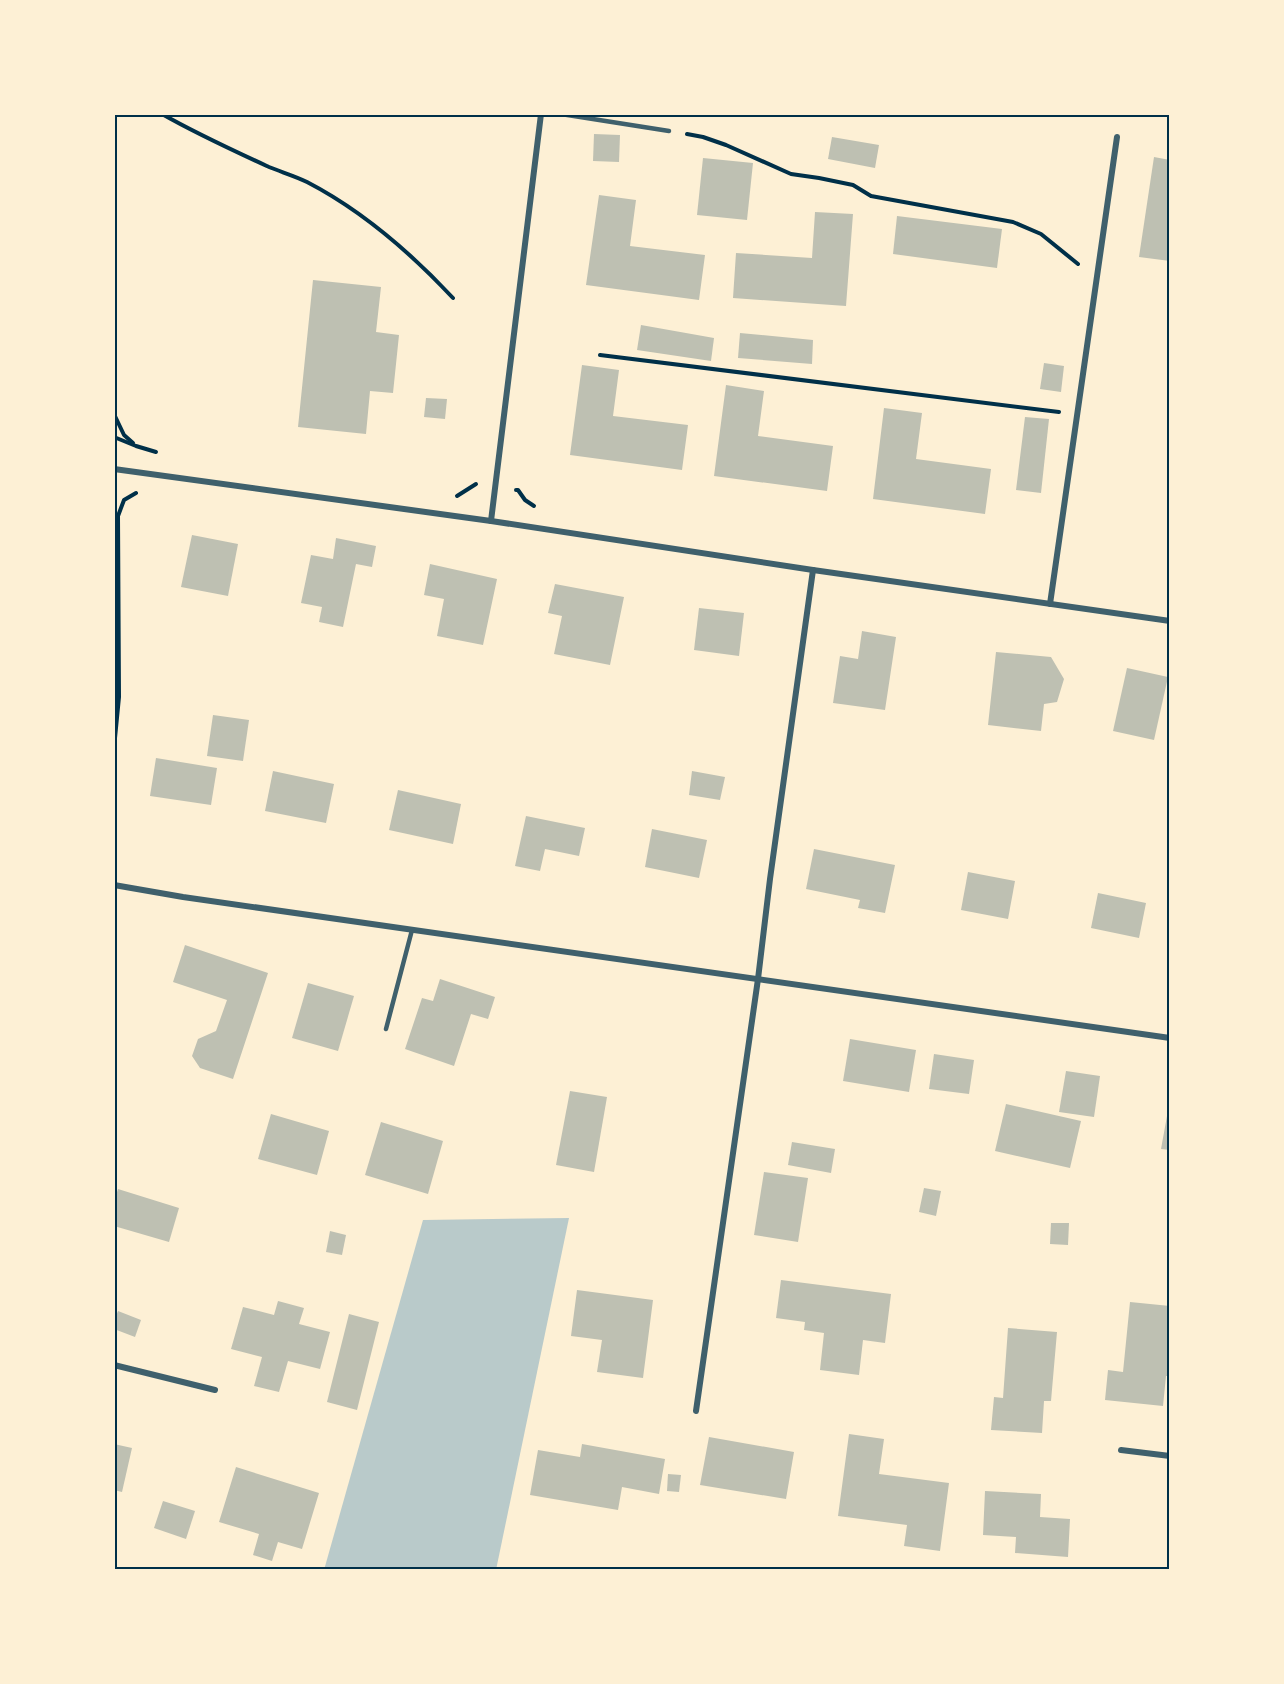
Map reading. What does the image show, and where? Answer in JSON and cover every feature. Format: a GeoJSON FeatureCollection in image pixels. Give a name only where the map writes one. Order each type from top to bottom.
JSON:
{"type":"FeatureCollection","features":[{"type":"Feature","properties":{"kind":"street"},"geometry":{"type":"LineString","coordinates":[[491,521],[541,114]]}},
{"type":"Feature","properties":{"kind":"street"},"geometry":{"type":"LineString","coordinates":[[1050,604],[1118,137]]}},
{"type":"Feature","properties":{"kind":"street"},"geometry":{"type":"LineString","coordinates":[[114,469],[491,521],[1170,621]]}},
{"type":"Feature","properties":{"kind":"street"},"geometry":{"type":"LineString","coordinates":[[696,1411],[758,979],[813,570]]}},
{"type":"Feature","properties":{"kind":"street"},"geometry":{"type":"LineString","coordinates":[[114,885],[183,897],[1170,1038]]}},
{"type":"Feature","properties":{"kind":"street"},"geometry":{"type":"LineString","coordinates":[[114,1365],[215,1390]]}},
{"type":"Feature","properties":{"kind":"street"},"geometry":{"type":"LineString","coordinates":[[1121,1450],[1170,1456]]}},
{"type":"Feature","properties":{"kind":"lane"},"geometry":{"type":"LineString","coordinates":[[561,114],[669,131]]}},
{"type":"Feature","properties":{"kind":"lane"},"geometry":{"type":"LineString","coordinates":[[386,1029],[412,930]]}},
{"type":"Feature","properties":{"kind":"path"},"geometry":{"type":"LineString","coordinates":[[162,114],[200,135],[271,168],[306,181],[337,200],[376,226],[453,298]]}},
{"type":"Feature","properties":{"kind":"path"},"geometry":{"type":"LineString","coordinates":[[669,131],[703,137],[791,174],[854,185],[871,196],[1013,222],[1041,234],[1097,280]]}},
{"type":"Feature","properties":{"kind":"path"},"geometry":{"type":"LineString","coordinates":[[600,355],[1077,414]]}},
{"type":"Feature","properties":{"kind":"path"},"geometry":{"type":"LineString","coordinates":[[114,414],[124,435],[136,446],[114,436]]}},
{"type":"Feature","properties":{"kind":"path"},"geometry":{"type":"LineString","coordinates":[[114,814],[115,738],[119,697],[118,516],[124,500],[135,493],[145,493]]}},
{"type":"Feature","properties":{"kind":"shaded area"},"geometry":{"type":"Polygon","coordinates":[[[569,1218],[496,1570],[324,1570],[423,1220],[569,1218]]]}},
{"type":"Feature","properties":{"kind":"building"},"geometry":{"type":"Polygon","coordinates":[[[594,134],[620,135],[619,162],[593,161],[594,134]]]}},
{"type":"Feature","properties":{"kind":"building"},"geometry":{"type":"Polygon","coordinates":[[[832,137],[879,145],[875,168],[828,159],[832,137]]]}},
{"type":"Feature","properties":{"kind":"building"},"geometry":{"type":"Polygon","coordinates":[[[1154,157],[1170,160],[1170,261],[1139,257],[1154,157]]]}},
{"type":"Feature","properties":{"kind":"building"},"geometry":{"type":"Polygon","coordinates":[[[703,158],[753,163],[747,220],[697,215],[703,158]]]}},
{"type":"Feature","properties":{"kind":"building"},"geometry":{"type":"Polygon","coordinates":[[[599,195],[636,200],[630,246],[705,255],[699,300],[586,285],[599,195]]]}},
{"type":"Feature","properties":{"kind":"building"},"geometry":{"type":"Polygon","coordinates":[[[815,212],[853,214],[846,306],[733,298],[736,253],[812,258],[815,212]]]}},
{"type":"Feature","properties":{"kind":"building"},"geometry":{"type":"Polygon","coordinates":[[[897,216],[1002,229],[997,268],[893,254],[897,216]]]}},
{"type":"Feature","properties":{"kind":"building"},"geometry":{"type":"Polygon","coordinates":[[[313,280],[381,287],[376,332],[399,335],[393,393],[370,391],[366,434],[298,427],[313,280]]]}},
{"type":"Feature","properties":{"kind":"building"},"geometry":{"type":"Polygon","coordinates":[[[641,325],[714,338],[711,361],[637,350],[641,325]]]}},
{"type":"Feature","properties":{"kind":"building"},"geometry":{"type":"Polygon","coordinates":[[[740,333],[813,340],[812,364],[738,358],[740,333]]]}},
{"type":"Feature","properties":{"kind":"building"},"geometry":{"type":"Polygon","coordinates":[[[1044,363],[1064,366],[1061,392],[1040,389],[1044,363]]]}},
{"type":"Feature","properties":{"kind":"building"},"geometry":{"type":"Polygon","coordinates":[[[582,365],[619,370],[613,416],[688,425],[682,470],[570,455],[582,365]]]}},
{"type":"Feature","properties":{"kind":"building"},"geometry":{"type":"Polygon","coordinates":[[[726,385],[764,391],[758,436],[833,446],[827,491],[714,476],[726,385]]]}},
{"type":"Feature","properties":{"kind":"building"},"geometry":{"type":"Polygon","coordinates":[[[426,398],[447,399],[445,419],[424,417],[426,398]]]}},
{"type":"Feature","properties":{"kind":"building"},"geometry":{"type":"Polygon","coordinates":[[[884,408],[922,413],[916,459],[991,469],[985,514],[873,499],[884,408]]]}},
{"type":"Feature","properties":{"kind":"building"},"geometry":{"type":"Polygon","coordinates":[[[1025,417],[1049,419],[1041,493],[1016,490],[1025,417]]]}},
{"type":"Feature","properties":{"kind":"building"},"geometry":{"type":"Polygon","coordinates":[[[192,535],[238,544],[228,596],[181,587],[192,535]]]}},
{"type":"Feature","properties":{"kind":"building"},"geometry":{"type":"Polygon","coordinates":[[[336,538],[376,546],[372,567],[356,564],[343,627],[319,622],[322,607],[301,603],[311,555],[333,559],[336,538]]]}},
{"type":"Feature","properties":{"kind":"building"},"geometry":{"type":"Polygon","coordinates":[[[430,564],[497,579],[483,645],[437,636],[444,599],[424,595],[430,564]]]}},
{"type":"Feature","properties":{"kind":"building"},"geometry":{"type":"Polygon","coordinates":[[[555,584],[624,597],[610,665],[554,654],[562,616],[548,613],[555,584]]]}},
{"type":"Feature","properties":{"kind":"building"},"geometry":{"type":"Polygon","coordinates":[[[699,608],[744,613],[739,656],[694,650],[699,608]]]}},
{"type":"Feature","properties":{"kind":"building"},"geometry":{"type":"Polygon","coordinates":[[[862,631],[896,637],[885,710],[833,703],[840,656],[858,659],[862,631]]]}},
{"type":"Feature","properties":{"kind":"building"},"geometry":{"type":"Polygon","coordinates":[[[996,652],[1051,657],[1064,679],[1057,702],[1044,704],[1041,731],[988,725],[996,652]]]}},
{"type":"Feature","properties":{"kind":"building"},"geometry":{"type":"Polygon","coordinates":[[[1127,668],[1168,677],[1154,740],[1113,731],[1127,668]]]}},
{"type":"Feature","properties":{"kind":"building"},"geometry":{"type":"Polygon","coordinates":[[[213,715],[249,720],[243,761],[207,756],[213,715]]]}},
{"type":"Feature","properties":{"kind":"building"},"geometry":{"type":"Polygon","coordinates":[[[156,758],[217,768],[211,805],[150,796],[156,758]]]}},
{"type":"Feature","properties":{"kind":"building"},"geometry":{"type":"Polygon","coordinates":[[[273,771],[334,784],[326,823],[265,811],[273,771]]]}},
{"type":"Feature","properties":{"kind":"building"},"geometry":{"type":"Polygon","coordinates":[[[692,771],[725,777],[720,800],[689,795],[692,771]]]}},
{"type":"Feature","properties":{"kind":"building"},"geometry":{"type":"Polygon","coordinates":[[[398,790],[461,804],[453,844],[389,830],[398,790]]]}},
{"type":"Feature","properties":{"kind":"building"},"geometry":{"type":"Polygon","coordinates":[[[526,816],[585,828],[579,856],[545,849],[540,871],[515,866],[526,816]]]}},
{"type":"Feature","properties":{"kind":"building"},"geometry":{"type":"Polygon","coordinates":[[[652,829],[707,840],[699,878],[645,867],[652,829]]]}},
{"type":"Feature","properties":{"kind":"building"},"geometry":{"type":"Polygon","coordinates":[[[814,849],[895,865],[885,913],[858,908],[860,900],[806,889],[814,849]]]}},
{"type":"Feature","properties":{"kind":"building"},"geometry":{"type":"Polygon","coordinates":[[[968,872],[1015,881],[1008,919],[961,910],[968,872]]]}},
{"type":"Feature","properties":{"kind":"building"},"geometry":{"type":"Polygon","coordinates":[[[1098,893],[1146,903],[1139,938],[1091,928],[1098,893]]]}},
{"type":"Feature","properties":{"kind":"building"},"geometry":{"type":"Polygon","coordinates":[[[185,945],[268,973],[233,1079],[200,1068],[192,1056],[198,1039],[216,1031],[227,1000],[173,982],[185,945]]]}},
{"type":"Feature","properties":{"kind":"building"},"geometry":{"type":"Polygon","coordinates":[[[440,979],[495,997],[488,1019],[471,1014],[454,1066],[405,1049],[422,998],[433,1001],[440,979]]]}},
{"type":"Feature","properties":{"kind":"building"},"geometry":{"type":"Polygon","coordinates":[[[308,983],[354,996],[338,1051],[292,1038],[308,983]]]}},
{"type":"Feature","properties":{"kind":"building"},"geometry":{"type":"Polygon","coordinates":[[[850,1039],[916,1050],[909,1092],[843,1081],[850,1039]]]}},
{"type":"Feature","properties":{"kind":"building"},"geometry":{"type":"Polygon","coordinates":[[[934,1054],[974,1060],[969,1094],[929,1089],[934,1054]]]}},
{"type":"Feature","properties":{"kind":"building"},"geometry":{"type":"Polygon","coordinates":[[[1066,1071],[1100,1076],[1094,1117],[1059,1112],[1066,1071]]]}},
{"type":"Feature","properties":{"kind":"building"},"geometry":{"type":"Polygon","coordinates":[[[570,1091],[607,1097],[594,1172],[556,1165],[570,1091]]]}},
{"type":"Feature","properties":{"kind":"building"},"geometry":{"type":"Polygon","coordinates":[[[1006,1104],[1081,1121],[1070,1168],[995,1151],[1006,1104]]]}},
{"type":"Feature","properties":{"kind":"building"},"geometry":{"type":"Polygon","coordinates":[[[1170,1105],[1170,1150],[1161,1149],[1170,1105]]]}},
{"type":"Feature","properties":{"kind":"building"},"geometry":{"type":"Polygon","coordinates":[[[271,1114],[329,1131],[317,1175],[258,1159],[271,1114]]]}},
{"type":"Feature","properties":{"kind":"building"},"geometry":{"type":"Polygon","coordinates":[[[381,1122],[443,1141],[428,1194],[365,1175],[381,1122]]]}},
{"type":"Feature","properties":{"kind":"building"},"geometry":{"type":"Polygon","coordinates":[[[792,1142],[835,1149],[831,1173],[788,1165],[792,1142]]]}},
{"type":"Feature","properties":{"kind":"building"},"geometry":{"type":"Polygon","coordinates":[[[764,1172],[808,1178],[798,1242],[754,1235],[764,1172]]]}},
{"type":"Feature","properties":{"kind":"building"},"geometry":{"type":"Polygon","coordinates":[[[924,1188],[941,1191],[936,1216],[919,1212],[924,1188]]]}},
{"type":"Feature","properties":{"kind":"building"},"geometry":{"type":"Polygon","coordinates":[[[118,1189],[179,1208],[169,1242],[114,1226],[114,1202],[118,1189]]]}},
{"type":"Feature","properties":{"kind":"building"},"geometry":{"type":"Polygon","coordinates":[[[1051,1223],[1069,1223],[1068,1245],[1050,1244],[1051,1223]]]}},
{"type":"Feature","properties":{"kind":"building"},"geometry":{"type":"Polygon","coordinates":[[[330,1231],[346,1235],[342,1255],[326,1252],[330,1231]]]}},
{"type":"Feature","properties":{"kind":"building"},"geometry":{"type":"Polygon","coordinates":[[[781,1280],[891,1294],[885,1343],[863,1340],[859,1375],[820,1370],[824,1333],[804,1330],[805,1322],[776,1318],[781,1280]]]}},
{"type":"Feature","properties":{"kind":"building"},"geometry":{"type":"Polygon","coordinates":[[[577,1290],[653,1300],[643,1378],[597,1372],[602,1340],[571,1336],[577,1290]]]}},
{"type":"Feature","properties":{"kind":"building"},"geometry":{"type":"Polygon","coordinates":[[[278,1301],[304,1308],[299,1324],[330,1332],[320,1369],[288,1361],[279,1392],[254,1386],[262,1357],[231,1349],[243,1307],[274,1315],[278,1301]]]}},
{"type":"Feature","properties":{"kind":"building"},"geometry":{"type":"Polygon","coordinates":[[[1130,1302],[1170,1306],[1170,1376],[1166,1376],[1163,1406],[1105,1400],[1108,1370],[1123,1372],[1130,1302]]]}},
{"type":"Feature","properties":{"kind":"building"},"geometry":{"type":"Polygon","coordinates":[[[118,1311],[141,1320],[135,1337],[114,1329],[118,1311]]]}},
{"type":"Feature","properties":{"kind":"building"},"geometry":{"type":"Polygon","coordinates":[[[349,1314],[379,1322],[357,1410],[327,1402],[349,1314]]]}},
{"type":"Feature","properties":{"kind":"building"},"geometry":{"type":"Polygon","coordinates":[[[1008,1328],[1057,1332],[1051,1401],[1044,1401],[1042,1433],[991,1430],[994,1397],[1003,1398],[1008,1328]]]}},
{"type":"Feature","properties":{"kind":"building"},"geometry":{"type":"Polygon","coordinates":[[[849,1434],[884,1439],[879,1474],[949,1483],[940,1551],[904,1546],[907,1525],[838,1516],[849,1434]]]}},
{"type":"Feature","properties":{"kind":"building"},"geometry":{"type":"Polygon","coordinates":[[[709,1437],[794,1452],[786,1499],[700,1485],[709,1437]]]}},
{"type":"Feature","properties":{"kind":"building"},"geometry":{"type":"Polygon","coordinates":[[[114,1444],[132,1448],[122,1492],[114,1490],[114,1444]]]}},
{"type":"Feature","properties":{"kind":"building"},"geometry":{"type":"Polygon","coordinates":[[[582,1444],[665,1459],[659,1494],[622,1487],[618,1510],[530,1495],[538,1450],[580,1457],[582,1444]]]}},
{"type":"Feature","properties":{"kind":"building"},"geometry":{"type":"Polygon","coordinates":[[[236,1467],[319,1493],[302,1549],[278,1542],[272,1561],[253,1555],[259,1534],[219,1522],[236,1467]]]}},
{"type":"Feature","properties":{"kind":"building"},"geometry":{"type":"Polygon","coordinates":[[[668,1474],[681,1475],[679,1492],[667,1491],[668,1474]]]}},
{"type":"Feature","properties":{"kind":"building"},"geometry":{"type":"Polygon","coordinates":[[[985,1491],[1041,1494],[1040,1517],[1070,1519],[1068,1557],[1015,1553],[1016,1537],[983,1535],[985,1491]]]}},
{"type":"Feature","properties":{"kind":"building"},"geometry":{"type":"Polygon","coordinates":[[[163,1501],[195,1511],[186,1539],[154,1528],[163,1501]]]}}]}
